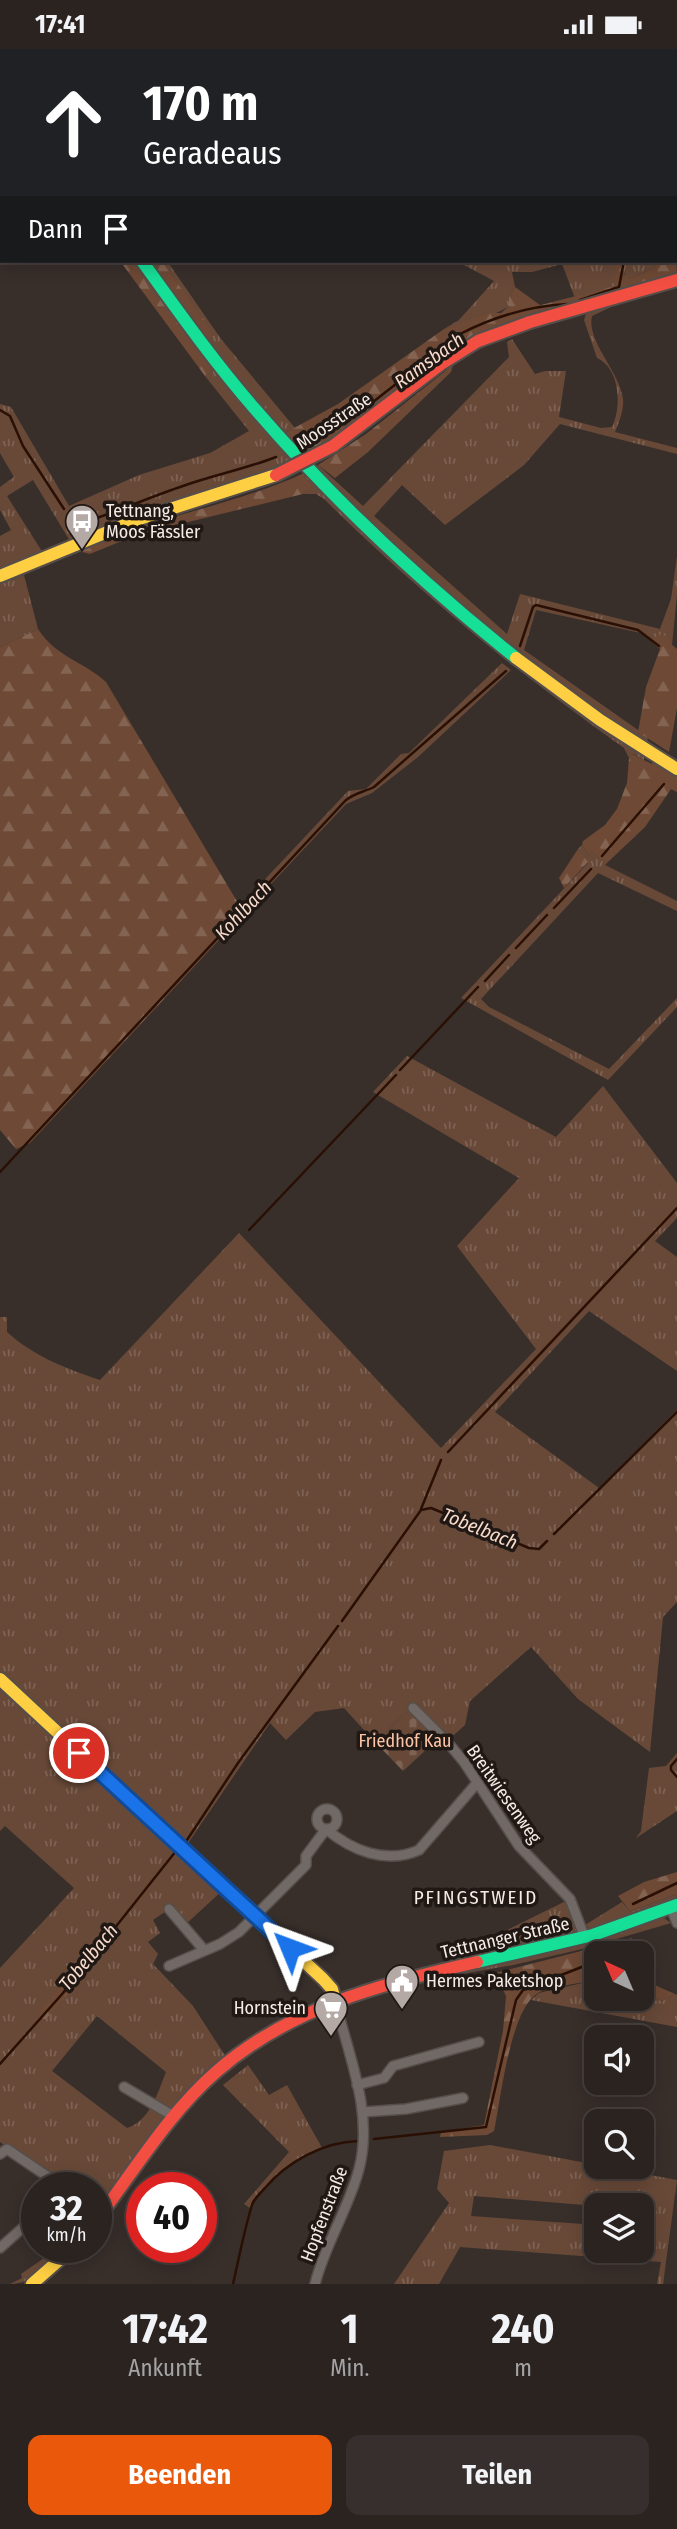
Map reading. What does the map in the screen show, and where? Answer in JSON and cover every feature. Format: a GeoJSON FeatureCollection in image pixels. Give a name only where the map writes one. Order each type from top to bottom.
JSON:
{"type":"FeatureCollection","features":[{"type":"Feature","properties":{"kind":"main road"},"geometry":{"type":"LineString","coordinates":[[143,263],[198,338],[265,420],[382,542],[465,616],[530,669],[677,769]]}},
{"type":"Feature","properties":{"kind":"main road","name":"Moosstraße"},"geometry":{"type":"LineString","coordinates":[[0,576],[113,528],[276,475],[333,446],[441,364],[478,341],[530,322],[677,280]]}},
{"type":"Feature","properties":{"kind":"main road"},"geometry":{"type":"LineString","coordinates":[[0,1679],[323,1979],[332,1989],[335,2000]]}},
{"type":"Feature","properties":{"kind":"main road","name":"Tettnanger Straße"},"geometry":{"type":"LineString","coordinates":[[112,2198],[175,2117],[216,2073],[250,2045],[291,2020],[335,2000],[376,1986],[584,1938],[674,1906]]}},
{"type":"Feature","properties":{"kind":"main road"},"geometry":{"type":"LineString","coordinates":[[32,2284],[58,2263]]}},
{"type":"Feature","properties":{"kind":"street","name":"Breitwiesenweg"},"geometry":{"type":"LineString","coordinates":[[413,1708],[449,1744],[513,1838],[570,1899],[584,1938]]}},
{"type":"Feature","properties":{"kind":"street"},"geometry":{"type":"LineString","coordinates":[[169,1966],[220,1944],[239,1932],[306,1865],[306,1856],[326,1829],[342,1843],[357,1850],[389,1855],[412,1853],[419,1850],[477,1783]]}},
{"type":"Feature","properties":{"kind":"street"},"geometry":{"type":"LineString","coordinates":[[674,1906],[677,1923]]}},
{"type":"Feature","properties":{"kind":"street"},"geometry":{"type":"LineString","coordinates":[[169,1909],[204,1950]]}},
{"type":"Feature","properties":{"kind":"street","name":"Hopfenstraße"},"geometry":{"type":"LineString","coordinates":[[316,2284],[332,2234],[360,2168],[364,2138],[363,2112],[335,2000]]}},
{"type":"Feature","properties":{"kind":"street"},"geometry":{"type":"LineString","coordinates":[[357,2085],[384,2078],[393,2066],[479,2042]]}},
{"type":"Feature","properties":{"kind":"street"},"geometry":{"type":"LineString","coordinates":[[124,2087],[175,2117]]}},
{"type":"Feature","properties":{"kind":"street"},"geometry":{"type":"LineString","coordinates":[[363,2112],[406,2109],[463,2098]]}},
{"type":"Feature","properties":{"kind":"street"},"geometry":{"type":"LineString","coordinates":[[3,2151],[36,2172]]}},
{"type":"Feature","properties":{"kind":"street"},"geometry":{"type":"LineString","coordinates":[[0,2248],[21,2229]]}},
{"type":"Feature","properties":{"kind":"green space"},"geometry":{"type":"Polygon","coordinates":[[[121,263],[138,263],[215,369],[205,376],[121,263]]]}},
{"type":"Feature","properties":{"kind":"green space"},"geometry":{"type":"Polygon","coordinates":[[[149,263],[163,263],[212,333],[211,337],[205,339],[149,263]]]}},
{"type":"Feature","properties":{"kind":"green space"},"geometry":{"type":"Polygon","coordinates":[[[163,263],[168,263],[221,339],[295,428],[285,433],[205,339],[183,292],[163,263]]]}},
{"type":"Feature","properties":{"kind":"green space"},"geometry":{"type":"Polygon","coordinates":[[[458,263],[616,263],[615,286],[575,298],[562,264],[532,272],[512,272],[515,287],[509,297],[509,306],[488,316],[444,329],[459,320],[494,281],[458,263]]]}},
{"type":"Feature","properties":{"kind":"green space"},"geometry":{"type":"Polygon","coordinates":[[[616,263],[627,263],[624,276],[629,279],[654,268],[658,263],[676,263],[677,276],[492,330],[353,427],[305,454],[285,433],[338,404],[444,329],[490,313],[501,313],[509,306],[509,297],[515,287],[540,305],[615,286],[616,263]]]}},
{"type":"Feature","properties":{"kind":"green space"},"geometry":{"type":"Polygon","coordinates":[[[627,263],[658,263],[654,268],[629,279],[624,277],[627,263]]]}},
{"type":"Feature","properties":{"kind":"green space"},"geometry":{"type":"Polygon","coordinates":[[[615,305],[592,316],[591,326],[598,346],[621,389],[622,412],[615,432],[677,448],[677,454],[560,424],[524,465],[445,525],[402,485],[374,516],[507,634],[520,594],[660,629],[671,599],[677,556],[677,594],[672,645],[654,640],[652,642],[641,633],[536,610],[524,650],[648,737],[647,743],[557,680],[474,614],[394,543],[315,467],[318,465],[363,506],[509,357],[507,342],[512,339],[535,374],[566,371],[559,417],[601,428],[612,427],[617,409],[617,389],[610,370],[597,358],[584,320],[586,314],[615,305]]]}},
{"type":"Feature","properties":{"kind":"green space"},"geometry":{"type":"Polygon","coordinates":[[[453,365],[451,372],[368,452],[335,478],[318,465],[366,434],[453,365]]]}},
{"type":"Feature","properties":{"kind":"green space"},"geometry":{"type":"Polygon","coordinates":[[[215,369],[294,460],[239,482],[125,517],[70,541],[33,480],[7,496],[43,553],[0,572],[0,536],[11,530],[0,510],[0,487],[14,477],[0,453],[0,404],[11,407],[69,506],[139,475],[210,453],[249,431],[205,376],[215,369]]]}},
{"type":"Feature","properties":{"kind":"green space"},"geometry":{"type":"Polygon","coordinates":[[[305,472],[340,508],[644,755],[644,760],[633,754],[629,758],[624,748],[545,690],[469,629],[395,566],[324,499],[316,494],[303,494],[312,486],[302,474],[305,472]]]}},
{"type":"Feature","properties":{"kind":"green space"},"geometry":{"type":"Polygon","coordinates":[[[302,474],[313,486],[303,494],[139,534],[90,554],[82,552],[81,549],[136,528],[248,495],[302,474]]]}},
{"type":"Feature","properties":{"kind":"green space"},"geometry":{"type":"Polygon","coordinates":[[[24,575],[38,629],[0,647],[0,584],[24,575]]]}},
{"type":"Feature","properties":{"kind":"green space"},"geometry":{"type":"Polygon","coordinates":[[[38,629],[61,653],[106,682],[244,913],[30,1143],[16,1149],[0,1130],[0,647],[38,629]]]}},
{"type":"Feature","properties":{"kind":"green space"},"geometry":{"type":"Polygon","coordinates":[[[657,634],[667,636],[677,649],[677,708],[669,752],[638,732],[646,687],[660,649],[652,642],[657,634]]]}},
{"type":"Feature","properties":{"kind":"green space"},"geometry":{"type":"Polygon","coordinates":[[[502,663],[511,670],[418,757],[372,793],[346,804],[244,913],[240,906],[348,791],[366,789],[401,754],[409,753],[502,663]]]}},
{"type":"Feature","properties":{"kind":"green space"},"geometry":{"type":"Polygon","coordinates":[[[632,754],[652,764],[653,761],[677,776],[677,792],[671,789],[645,827],[609,861],[601,861],[593,851],[588,854],[582,845],[583,841],[605,825],[617,809],[627,783],[629,758],[632,754]]]}},
{"type":"Feature","properties":{"kind":"green space"},"geometry":{"type":"Polygon","coordinates":[[[582,845],[588,854],[593,850],[601,861],[609,861],[605,865],[677,901],[677,911],[598,873],[481,999],[489,1007],[609,1069],[677,998],[677,1007],[608,1080],[461,998],[588,863],[578,849],[582,845]]]}},
{"type":"Feature","properties":{"kind":"green space"},"geometry":{"type":"Polygon","coordinates":[[[578,849],[588,862],[564,888],[559,878],[578,849]]]}},
{"type":"Feature","properties":{"kind":"green space"},"geometry":{"type":"Polygon","coordinates":[[[407,1056],[556,1137],[603,1086],[677,1183],[677,1218],[655,1241],[677,1257],[677,1371],[589,1311],[495,1412],[599,1488],[677,1410],[677,1602],[663,1617],[650,1752],[578,1699],[531,1647],[470,1701],[465,1725],[447,1741],[413,1706],[375,1742],[344,1708],[315,1712],[286,1740],[270,1723],[186,1846],[0,1674],[0,1317],[7,1317],[7,1332],[39,1355],[100,1380],[239,1233],[441,1448],[536,1349],[457,1246],[519,1178],[373,1092],[407,1056]]]}},
{"type":"Feature","properties":{"kind":"green space"},"geometry":{"type":"Polygon","coordinates":[[[0,1683],[224,1889],[186,1924],[172,1907],[153,1920],[160,1933],[148,1942],[158,1954],[153,1964],[193,2006],[226,2057],[176,2110],[112,2191],[112,2172],[46,2172],[7,2144],[0,2142],[0,1968],[74,1888],[5,1826],[0,1831],[0,1683]],[[97,2016],[52,2071],[127,2128],[142,2119],[156,2097],[166,2072],[97,2016]]]}},
{"type":"Feature","properties":{"kind":"green space","name":"Friedhof Kau"},"geometry":{"type":"Polygon","coordinates":[[[413,1706],[441,1736],[403,1771],[375,1742],[413,1706]]]}},
{"type":"Feature","properties":{"kind":"green space"},"geometry":{"type":"Polygon","coordinates":[[[677,1753],[677,1811],[636,1838],[641,1831],[649,1768],[666,1766],[677,1753]]]}},
{"type":"Feature","properties":{"kind":"green space"},"geometry":{"type":"Polygon","coordinates":[[[677,1872],[677,1894],[630,1911],[618,1896],[644,1882],[677,1872]]]}},
{"type":"Feature","properties":{"kind":"green space"},"geometry":{"type":"Polygon","coordinates":[[[677,1894],[677,1898],[591,1930],[585,1925],[622,1902],[630,1911],[677,1894]]]}},
{"type":"Feature","properties":{"kind":"green space"},"geometry":{"type":"Polygon","coordinates":[[[570,1899],[582,1927],[577,1931],[473,1954],[478,1947],[490,1945],[489,1939],[570,1899]]]}},
{"type":"Feature","properties":{"kind":"green space"},"geometry":{"type":"Polygon","coordinates":[[[664,1918],[671,1923],[609,1941],[587,1941],[664,1918]]]}},
{"type":"Feature","properties":{"kind":"green space"},"geometry":{"type":"Polygon","coordinates":[[[584,1942],[582,1949],[513,1965],[422,1981],[584,1942]]]}},
{"type":"Feature","properties":{"kind":"green space"},"geometry":{"type":"Polygon","coordinates":[[[584,1950],[584,1983],[538,1993],[528,2002],[520,2017],[508,2056],[494,2131],[487,2135],[440,2137],[441,2132],[484,2125],[503,2031],[506,1996],[495,1973],[584,1950]]]}},
{"type":"Feature","properties":{"kind":"green space"},"geometry":{"type":"Polygon","coordinates":[[[76,1974],[79,1980],[46,2019],[41,2019],[39,2012],[71,1975],[76,1974]]]}},
{"type":"Feature","properties":{"kind":"green space"},"geometry":{"type":"Polygon","coordinates":[[[584,1983],[584,2010],[531,2000],[539,1993],[584,1983]]]}},
{"type":"Feature","properties":{"kind":"green space"},"geometry":{"type":"Polygon","coordinates":[[[654,1984],[675,1994],[662,2001],[654,1998],[654,1984]]]}},
{"type":"Feature","properties":{"kind":"green space"},"geometry":{"type":"Polygon","coordinates":[[[675,1994],[677,2027],[590,2011],[654,2011],[654,1998],[662,2001],[675,1994]]]}},
{"type":"Feature","properties":{"kind":"green space"},"geometry":{"type":"Polygon","coordinates":[[[248,2065],[269,2095],[287,2085],[322,2148],[276,2176],[252,2201],[250,2208],[244,2204],[289,2152],[223,2085],[248,2065]]]}},
{"type":"Feature","properties":{"kind":"green space"},"geometry":{"type":"Polygon","coordinates":[[[490,2145],[584,2163],[584,2179],[654,2179],[654,2176],[677,2180],[663,2284],[657,2284],[661,2262],[654,2261],[654,2193],[584,2193],[584,2205],[474,2196],[471,2216],[584,2224],[584,2256],[460,2247],[439,2284],[394,2284],[449,2203],[437,2189],[444,2151],[490,2145]]]}},
{"type":"Feature","properties":{"kind":"green space"},"geometry":{"type":"Polygon","coordinates":[[[37,2263],[50,2263],[34,2277],[10,2284],[22,2278],[21,2274],[37,2263]]]}},
{"type":"Feature","properties":{"kind":"waterway","name":"Ramsbach"},"geometry":{"type":"LineString","coordinates":[[580,300],[619,287],[624,263]]}},
{"type":"Feature","properties":{"kind":"waterway","name":"Ramsbach"},"geometry":{"type":"LineString","coordinates":[[306,441],[328,428],[346,409],[364,409],[460,334],[512,313],[567,304]]}},
{"type":"Feature","properties":{"kind":"waterway","name":"Ramsbach"},"geometry":{"type":"LineString","coordinates":[[0,410],[10,416],[23,446],[64,509]]}},
{"type":"Feature","properties":{"kind":"waterway","name":"Ramsbach"},"geometry":{"type":"LineString","coordinates":[[72,521],[76,525],[183,486],[276,457]]}},
{"type":"Feature","properties":{"kind":"waterway","name":"Kohlbach"},"geometry":{"type":"LineString","coordinates":[[520,646],[536,605],[638,630],[659,646]]}},
{"type":"Feature","properties":{"kind":"waterway","name":"Kohlbach"},"geometry":{"type":"LineString","coordinates":[[0,1172],[345,801],[374,787],[506,671]]}},
{"type":"Feature","properties":{"kind":"waterway"},"geometry":{"type":"LineString","coordinates":[[602,856],[664,784]]}},
{"type":"Feature","properties":{"kind":"waterway"},"geometry":{"type":"LineString","coordinates":[[554,908],[591,869]]}},
{"type":"Feature","properties":{"kind":"waterway"},"geometry":{"type":"LineString","coordinates":[[516,948],[547,915]]}},
{"type":"Feature","properties":{"kind":"waterway"},"geometry":{"type":"LineString","coordinates":[[485,981],[509,955]]}},
{"type":"Feature","properties":{"kind":"waterway"},"geometry":{"type":"LineString","coordinates":[[400,1070],[478,987]]}},
{"type":"Feature","properties":{"kind":"waterway"},"geometry":{"type":"LineString","coordinates":[[249,1230],[396,1075]]}},
{"type":"Feature","properties":{"kind":"waterway"},"geometry":{"type":"LineString","coordinates":[[448,1452],[677,1208]]}},
{"type":"Feature","properties":{"kind":"waterway","name":"Tobelbach"},"geometry":{"type":"LineString","coordinates":[[554,1534],[677,1412]]}},
{"type":"Feature","properties":{"kind":"waterway"},"geometry":{"type":"LineString","coordinates":[[421,1509],[441,1460]]}},
{"type":"Feature","properties":{"kind":"waterway","name":"Tobelbach"},"geometry":{"type":"LineString","coordinates":[[342,1621],[421,1510],[431,1508],[529,1548],[539,1549],[547,1541]]}},
{"type":"Feature","properties":{"kind":"waterway","name":"Tobelbach"},"geometry":{"type":"LineString","coordinates":[[185,1843],[238,1763],[338,1626]]}},
{"type":"Feature","properties":{"kind":"waterway"},"geometry":{"type":"LineString","coordinates":[[677,1759],[671,1766],[677,1777]]}},
{"type":"Feature","properties":{"kind":"waterway","name":"Tobelbach"},"geometry":{"type":"LineString","coordinates":[[0,2064],[63,1993],[176,1851]]}},
{"type":"Feature","properties":{"kind":"waterway"},"geometry":{"type":"LineString","coordinates":[[633,1904],[677,1883]]}},
{"type":"Feature","properties":{"kind":"waterway"},"geometry":{"type":"LineString","coordinates":[[374,2139],[486,2127],[516,2000],[523,1990],[584,1966]]}},
{"type":"Feature","properties":{"kind":"waterway"},"geometry":{"type":"LineString","coordinates":[[233,2284],[249,2215],[259,2194],[284,2170],[307,2155],[332,2145],[358,2141]]}},
{"type":"Feature","properties":{"kind":"traffic: fast"},"geometry":{"type":"LineString","coordinates":[[143,263],[225,373],[316,476],[412,570],[516,658]]}},
{"type":"Feature","properties":{"kind":"traffic: fast"},"geometry":{"type":"LineString","coordinates":[[477,1962],[593,1935],[677,1905]]}},
{"type":"Feature","properties":{"kind":"traffic: slow"},"geometry":{"type":"LineString","coordinates":[[0,576],[139,519],[276,475]]}},
{"type":"Feature","properties":{"kind":"traffic: slow"},"geometry":{"type":"LineString","coordinates":[[516,658],[600,720],[677,769]]}},
{"type":"Feature","properties":{"kind":"traffic: slow"},"geometry":{"type":"LineString","coordinates":[[0,1679],[323,1979],[332,1989],[335,2000]]}},
{"type":"Feature","properties":{"kind":"traffic: slow"},"geometry":{"type":"LineString","coordinates":[[32,2284],[56,2263]]}},
{"type":"Feature","properties":{"kind":"traffic: jam"},"geometry":{"type":"LineString","coordinates":[[333,446],[441,364],[478,341],[530,322],[677,280]]}},
{"type":"Feature","properties":{"kind":"traffic: jam"},"geometry":{"type":"LineString","coordinates":[[276,475],[333,446]]}},
{"type":"Feature","properties":{"kind":"traffic: jam"},"geometry":{"type":"LineString","coordinates":[[112,2199],[182,2106],[216,2072],[244,2050],[274,2031],[339,2001],[407,1979],[477,1962]]}},
{"type":"Feature","properties":{"kind":"place","name":"Tettnang, Moos Fässler"},"geometry":{"type":"Point","coordinates":[82,551]}},
{"type":"Feature","properties":{"kind":"place","name":"Hermes Paketshop"},"geometry":{"type":"Point","coordinates":[402,2011]}},
{"type":"Feature","properties":{"kind":"place","name":"Hornstein"},"geometry":{"type":"Point","coordinates":[331,2038]}},
{"type":"Feature","properties":{"kind":"district","name":"PFINGSTWEID"},"geometry":{"type":"Point","coordinates":[476,1897]}},
{"type":"Feature","properties":{"kind":"route"},"geometry":{"type":"LineString","coordinates":[[79,1753],[290,1948]]}}]}
